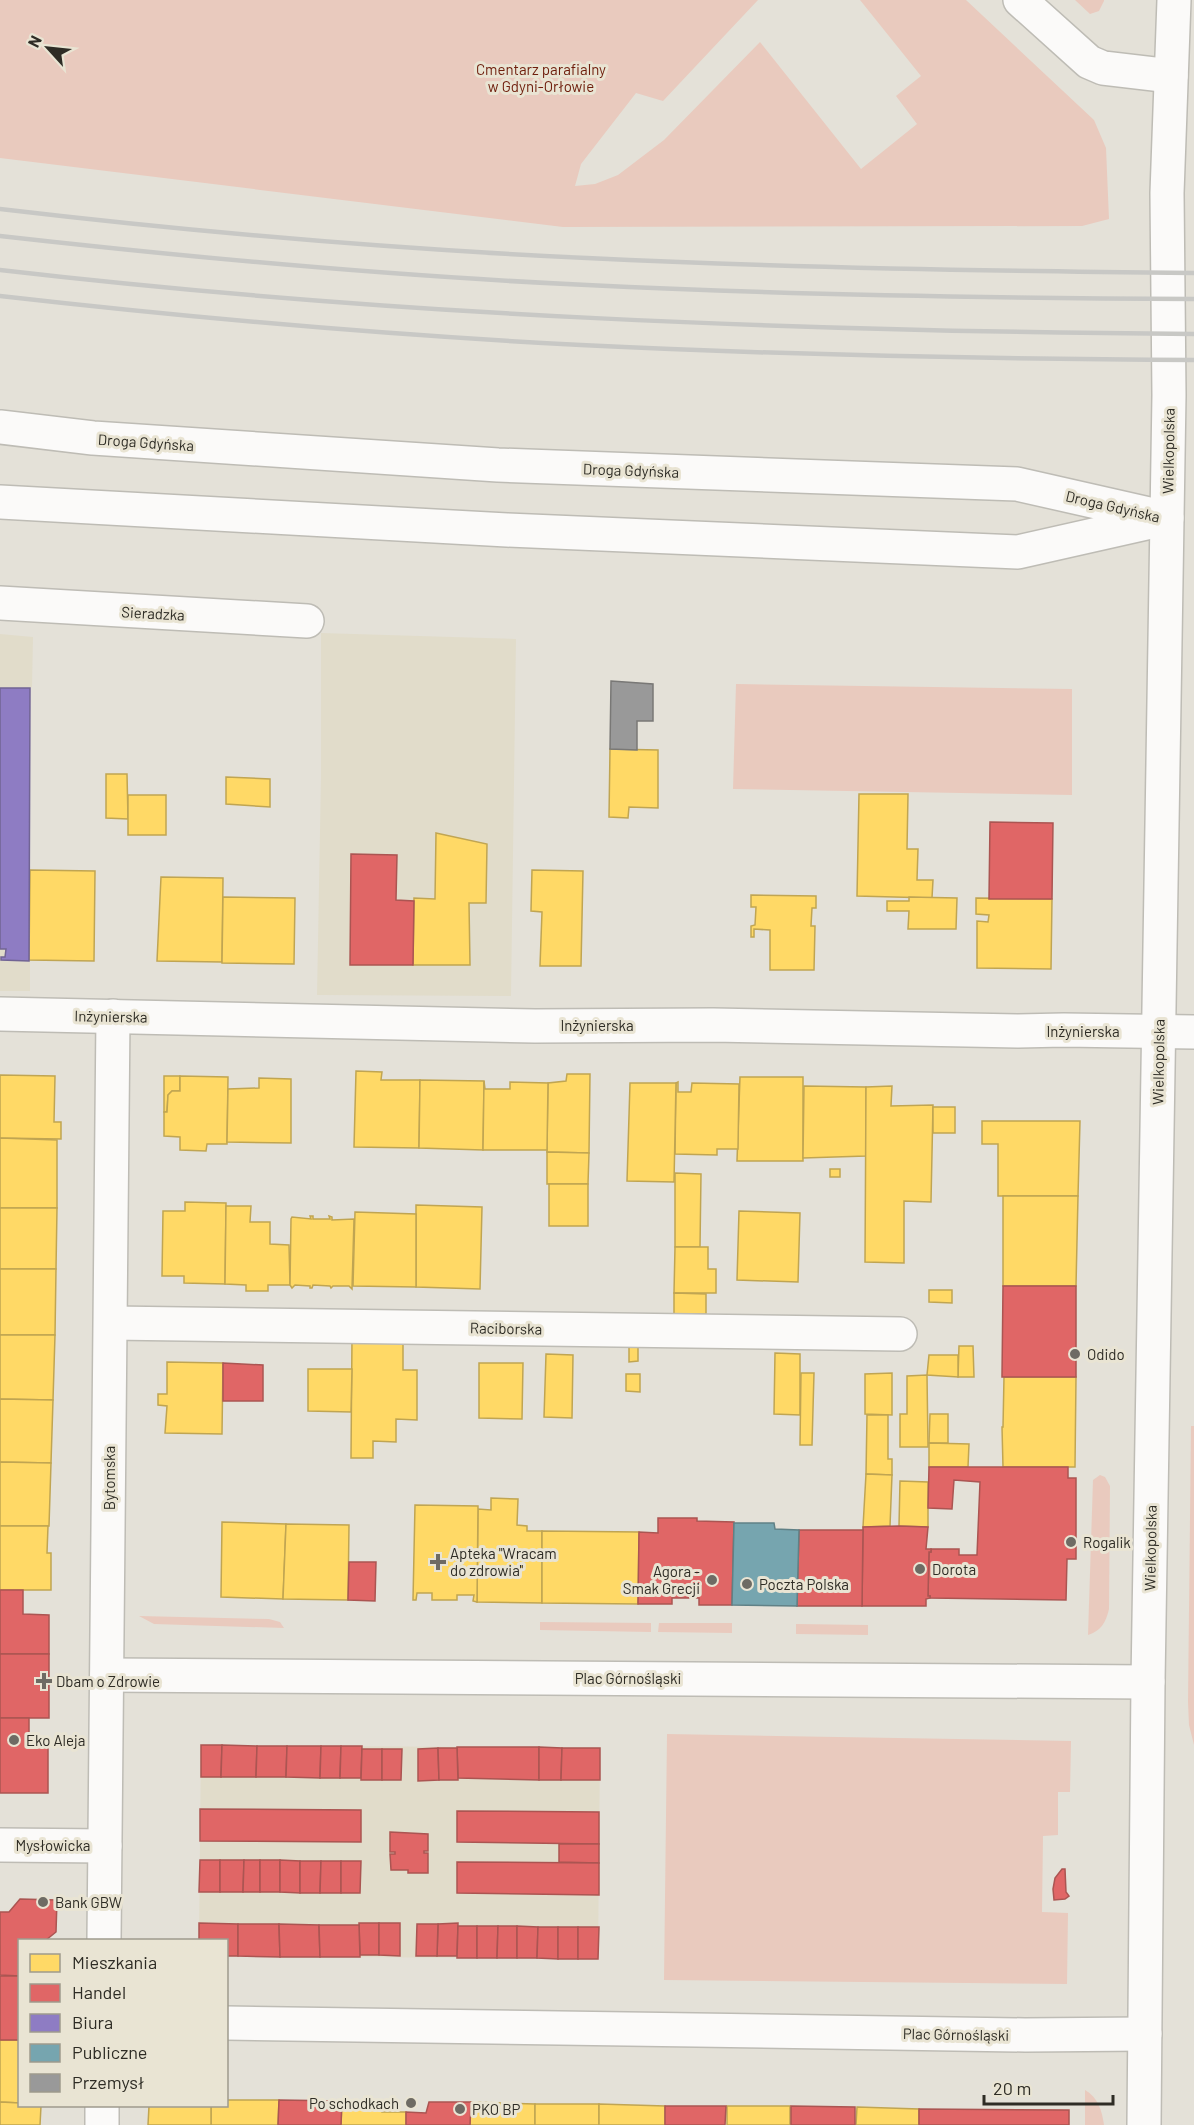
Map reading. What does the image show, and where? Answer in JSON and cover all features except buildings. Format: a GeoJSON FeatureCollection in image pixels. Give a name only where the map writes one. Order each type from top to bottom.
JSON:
{"type":"FeatureCollection","features":[{"type":"Feature","properties":{"kind":"street"},"geometry":{"type":"LineString","coordinates":[[1020,0],[1089,62],[1103,68],[1171,76]]}},
{"type":"Feature","properties":{"kind":"street","name":"Wielkopolska"},"geometry":{"type":"LineString","coordinates":[[1144,2125],[1148,1682],[1169,395],[1167,193],[1174,0]]}},
{"type":"Feature","properties":{"kind":"street","name":"Droga Gdyńska"},"geometry":{"type":"LineString","coordinates":[[0,427],[93,438],[498,465],[1017,484],[1167,518]]}},
{"type":"Feature","properties":{"kind":"street","name":"Droga Gdyńska"},"geometry":{"type":"LineString","coordinates":[[0,502],[519,530],[1006,552],[1018,552],[1167,518]]}},
{"type":"Feature","properties":{"kind":"street","name":"Sieradzka"},"geometry":{"type":"LineString","coordinates":[[0,603],[307,621]]}},
{"type":"Feature","properties":{"kind":"street","name":"Inżynierska"},"geometry":{"type":"LineString","coordinates":[[0,1014],[535,1026],[713,1025],[1194,1032]]}},
{"type":"Feature","properties":{"kind":"street","name":"Bytomska"},"geometry":{"type":"LineString","coordinates":[[104,1939],[113,1016]]}},
{"type":"Feature","properties":{"kind":"street","name":"Raciborska"},"geometry":{"type":"LineString","coordinates":[[111,1323],[900,1334]]}},
{"type":"Feature","properties":{"kind":"street","name":"Plac Górnośląski"},"geometry":{"type":"LineString","coordinates":[[107,1675],[1148,1682]]}},
{"type":"Feature","properties":{"kind":"street","name":"Mysłowicka"},"geometry":{"type":"LineString","coordinates":[[0,1845],[105,1846]]}},
{"type":"Feature","properties":{"kind":"street","name":"Plac Górnośląski"},"geometry":{"type":"LineString","coordinates":[[228,2023],[1025,2035],[1145,2034]]}},
{"type":"Feature","properties":{"kind":"street"},"geometry":{"type":"LineString","coordinates":[[102,2107],[102,2125]]}},
{"type":"Feature","properties":{"kind":"shaded area"},"geometry":{"type":"Polygon","coordinates":[[[321,633],[516,639],[511,996],[317,995],[321,633]]]}},
{"type":"Feature","properties":{"kind":"shaded area"},"geometry":{"type":"Polygon","coordinates":[[[0,634],[33,637],[32,687],[30,688],[30,991],[0,991],[0,634]]]}},
{"type":"Feature","properties":{"kind":"shaded area"},"geometry":{"type":"Polygon","coordinates":[[[201,1745],[600,1748],[598,1959],[228,1956],[228,1939],[199,1939],[201,1745]]]}},
{"type":"Feature","properties":{"kind":"green space","name":"Cmentarz parafialny w Gdyni-Orłowie"},"geometry":{"type":"Polygon","coordinates":[[[0,0],[758,0],[663,101],[636,93],[581,164],[575,186],[595,184],[618,175],[664,140],[760,42],[861,169],[917,124],[896,96],[921,76],[860,0],[966,0],[1094,120],[1106,148],[1109,219],[1082,226],[563,227],[0,158],[0,0]]]}},
{"type":"Feature","properties":{"kind":"green space"},"geometry":{"type":"Polygon","coordinates":[[[1075,0],[1104,1],[1099,11],[1090,14],[1075,0]]]}},
{"type":"Feature","properties":{"kind":"green space"},"geometry":{"type":"Polygon","coordinates":[[[736,684],[1072,689],[1072,795],[733,789],[736,684]]]}},
{"type":"Feature","properties":{"kind":"green space"},"geometry":{"type":"Polygon","coordinates":[[[1191,1426],[1194,1426],[1194,1745],[1189,1725],[1188,1702],[1191,1426]]]}},
{"type":"Feature","properties":{"kind":"green space"},"geometry":{"type":"Polygon","coordinates":[[[1100,1475],[1105,1477],[1110,1486],[1109,1609],[1102,1625],[1088,1635],[1093,1480],[1100,1475]]]}},
{"type":"Feature","properties":{"kind":"green space"},"geometry":{"type":"Polygon","coordinates":[[[139,1616],[269,1619],[280,1622],[284,1628],[154,1624],[139,1616]]]}},
{"type":"Feature","properties":{"kind":"green space"},"geometry":{"type":"Polygon","coordinates":[[[540,1622],[651,1623],[651,1632],[540,1630],[540,1622]]]}},
{"type":"Feature","properties":{"kind":"green space"},"geometry":{"type":"Polygon","coordinates":[[[659,1623],[732,1623],[732,1633],[658,1632],[659,1623]]]}},
{"type":"Feature","properties":{"kind":"green space"},"geometry":{"type":"Polygon","coordinates":[[[796,1624],[868,1625],[868,1635],[796,1634],[796,1624]]]}},
{"type":"Feature","properties":{"kind":"green space"},"geometry":{"type":"Polygon","coordinates":[[[667,1734],[1071,1741],[1070,1792],[1058,1792],[1058,1835],[1043,1836],[1042,1912],[1068,1913],[1067,1984],[664,1980],[667,1734]]]}},
{"type":"Feature","properties":{"kind":"green space"},"geometry":{"type":"Polygon","coordinates":[[[1085,2090],[1099,2105],[1104,2125],[1085,2125],[1085,2090]]]}},
{"type":"Feature","properties":{"kind":"railway"},"geometry":{"type":"LineString","coordinates":[[0,209],[293,239],[514,254],[815,267],[1194,273]]}},
{"type":"Feature","properties":{"kind":"railway"},"geometry":{"type":"LineString","coordinates":[[0,236],[293,265],[514,281],[815,294],[1194,299]]}},
{"type":"Feature","properties":{"kind":"railway"},"geometry":{"type":"LineString","coordinates":[[0,270],[298,299],[596,318],[745,325],[1194,334]]}},
{"type":"Feature","properties":{"kind":"railway"},"geometry":{"type":"LineString","coordinates":[[0,296],[290,325],[581,345],[888,356],[1194,360]]}},
{"type":"Feature","properties":{"kind":"place","name":"Odido"},"geometry":{"type":"Point","coordinates":[1075,1354]}},
{"type":"Feature","properties":{"kind":"place","name":"Rogalik"},"geometry":{"type":"Point","coordinates":[1071,1542]}},
{"type":"Feature","properties":{"kind":"place","name":"Apteka ''Wracam do zdrowia''"},"geometry":{"type":"Point","coordinates":[438,1562]}},
{"type":"Feature","properties":{"kind":"place","name":"Dorota"},"geometry":{"type":"Point","coordinates":[920,1569]}},
{"type":"Feature","properties":{"kind":"place","name":"Agora - Smak Grecji"},"geometry":{"type":"Point","coordinates":[712,1580]}},
{"type":"Feature","properties":{"kind":"place","name":"Poczta Polska"},"geometry":{"type":"Point","coordinates":[747,1584]}},
{"type":"Feature","properties":{"kind":"place","name":"Dbam o Zdrowie"},"geometry":{"type":"Point","coordinates":[44,1681]}},
{"type":"Feature","properties":{"kind":"place","name":"Eko Aleja"},"geometry":{"type":"Point","coordinates":[14,1740]}},
{"type":"Feature","properties":{"kind":"place","name":"Bank GBW"},"geometry":{"type":"Point","coordinates":[43,1902]}},
{"type":"Feature","properties":{"kind":"place","name":"Po schodkach"},"geometry":{"type":"Point","coordinates":[411,2103]}},
{"type":"Feature","properties":{"kind":"place","name":"PKO BP"},"geometry":{"type":"Point","coordinates":[460,2109]}}]}
